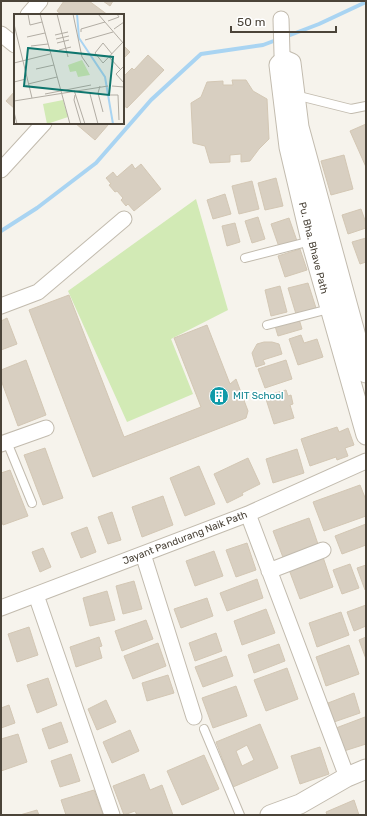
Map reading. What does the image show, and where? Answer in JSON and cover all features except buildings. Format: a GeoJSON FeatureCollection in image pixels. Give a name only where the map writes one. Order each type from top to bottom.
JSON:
{"type":"FeatureCollection","features":[{"type":"Feature","properties":{"kind":"street"},"geometry":{"type":"LineString","coordinates":[[29,14],[40,1]]}},
{"type":"Feature","properties":{"kind":"street","name":"Pu. Bha. Bhave Path"},"geometry":{"type":"LineString","coordinates":[[281,25],[283,53],[279,65],[289,147],[329,309],[366,435]]}},
{"type":"Feature","properties":{"kind":"street","name":"Pu. Bha. Bhave Path"},"geometry":{"type":"LineString","coordinates":[[283,53],[291,63],[299,127],[360,333],[366,373]]}},
{"type":"Feature","properties":{"kind":"street"},"geometry":{"type":"LineString","coordinates":[[1,170],[43,124]]}},
{"type":"Feature","properties":{"kind":"street"},"geometry":{"type":"LineString","coordinates":[[1,306],[38,292],[124,219]]}},
{"type":"Feature","properties":{"kind":"street"},"geometry":{"type":"LineString","coordinates":[[4,443],[46,428]]}},
{"type":"Feature","properties":{"kind":"street","name":"Jayant Pandurang Naik Path"},"geometry":{"type":"LineString","coordinates":[[1,608],[248,514],[366,461]]}},
{"type":"Feature","properties":{"kind":"street"},"geometry":{"type":"LineString","coordinates":[[248,514],[347,777]]}},
{"type":"Feature","properties":{"kind":"street"},"geometry":{"type":"LineString","coordinates":[[269,571],[323,550]]}},
{"type":"Feature","properties":{"kind":"street"},"geometry":{"type":"LineString","coordinates":[[143,554],[194,717]]}},
{"type":"Feature","properties":{"kind":"street"},"geometry":{"type":"LineString","coordinates":[[36,595],[112,815]]}},
{"type":"Feature","properties":{"kind":"street"},"geometry":{"type":"LineString","coordinates":[[270,815],[302,810],[347,777],[366,769]]}},
{"type":"Feature","properties":{"kind":"lane"},"geometry":{"type":"LineString","coordinates":[[295,95],[351,109],[366,106]]}},
{"type":"Feature","properties":{"kind":"lane"},"geometry":{"type":"LineString","coordinates":[[245,258],[311,241]]}},
{"type":"Feature","properties":{"kind":"lane"},"geometry":{"type":"LineString","coordinates":[[267,325],[329,309]]}},
{"type":"Feature","properties":{"kind":"lane"},"geometry":{"type":"LineString","coordinates":[[4,443],[32,503]]}},
{"type":"Feature","properties":{"kind":"lane"},"geometry":{"type":"LineString","coordinates":[[204,729],[240,815]]}},
{"type":"Feature","properties":{"kind":"green space"},"geometry":{"type":"Polygon","coordinates":[[[196,199],[228,310],[171,339],[193,394],[127,422],[68,291],[196,199]]]}},
{"type":"Feature","properties":{"kind":"waterway"},"geometry":{"type":"LineString","coordinates":[[285,37],[319,24],[366,2]]}},
{"type":"Feature","properties":{"kind":"waterway"},"geometry":{"type":"LineString","coordinates":[[1,231],[37,208],[96,163],[151,100],[201,54],[263,45],[279,39]]}},
{"type":"Feature","properties":{"kind":"place","name":"MIT School"},"geometry":{"type":"Point","coordinates":[219,396]}}]}
